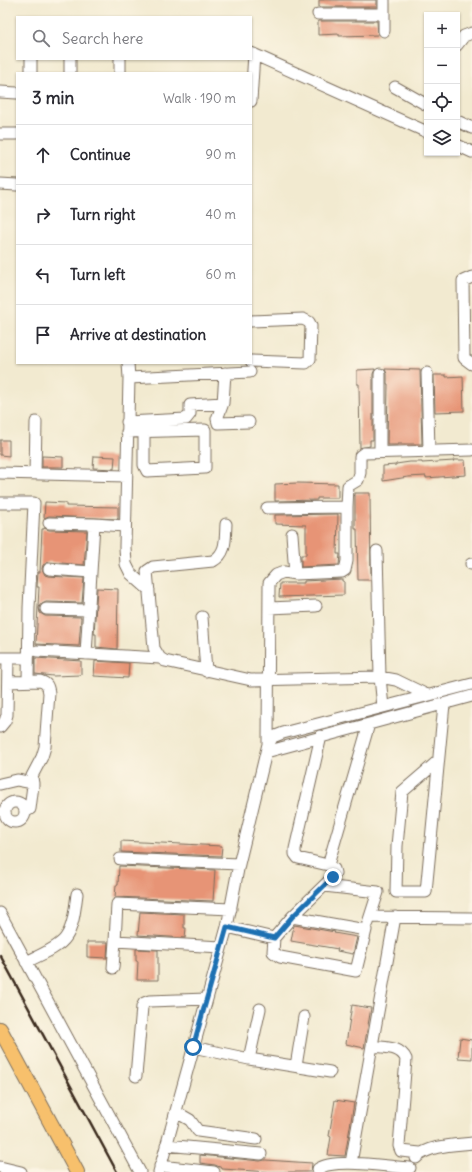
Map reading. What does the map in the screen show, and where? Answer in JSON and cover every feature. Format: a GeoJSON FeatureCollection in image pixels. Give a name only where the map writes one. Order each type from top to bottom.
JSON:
{"type":"FeatureCollection","features":[{"type":"Feature","properties":{"kind":"main road"},"geometry":{"type":"LineString","coordinates":[[0,1029],[77,1172]]}},
{"type":"Feature","properties":{"kind":"street"},"geometry":{"type":"LineString","coordinates":[[384,0],[384,30]]}},
{"type":"Feature","properties":{"kind":"street"},"geometry":{"type":"LineString","coordinates":[[318,14],[384,14]]}},
{"type":"Feature","properties":{"kind":"street"},"geometry":{"type":"LineString","coordinates":[[460,41],[464,36],[472,33]]}},
{"type":"Feature","properties":{"kind":"street"},"geometry":{"type":"LineString","coordinates":[[252,53],[424,131]]}},
{"type":"Feature","properties":{"kind":"street"},"geometry":{"type":"LineString","coordinates":[[31,60],[31,72]]}},
{"type":"Feature","properties":{"kind":"street"},"geometry":{"type":"LineString","coordinates":[[70,60],[70,72]]}},
{"type":"Feature","properties":{"kind":"street"},"geometry":{"type":"LineString","coordinates":[[120,60],[120,72]]}},
{"type":"Feature","properties":{"kind":"street"},"geometry":{"type":"LineString","coordinates":[[252,60],[252,72]]}},
{"type":"Feature","properties":{"kind":"street"},"geometry":{"type":"LineString","coordinates":[[394,87],[424,104]]}},
{"type":"Feature","properties":{"kind":"street"},"geometry":{"type":"LineString","coordinates":[[0,92],[16,92]]}},
{"type":"Feature","properties":{"kind":"street"},"geometry":{"type":"LineString","coordinates":[[460,122],[472,128]]}},
{"type":"Feature","properties":{"kind":"street"},"geometry":{"type":"LineString","coordinates":[[0,134],[16,134]]}},
{"type":"Feature","properties":{"kind":"street"},"geometry":{"type":"LineString","coordinates":[[460,146],[472,152]]}},
{"type":"Feature","properties":{"kind":"street"},"geometry":{"type":"LineString","coordinates":[[0,184],[16,185]]}},
{"type":"Feature","properties":{"kind":"street"},"geometry":{"type":"LineString","coordinates":[[472,277],[463,281],[464,358],[472,364]]}},
{"type":"Feature","properties":{"kind":"street"},"geometry":{"type":"LineString","coordinates":[[128,378],[306,363],[310,359],[311,326],[309,322],[303,319],[252,321]]}},
{"type":"Feature","properties":{"kind":"street"},"geometry":{"type":"LineString","coordinates":[[128,364],[125,526],[126,564],[131,574],[149,590]]}},
{"type":"Feature","properties":{"kind":"street"},"geometry":{"type":"LineString","coordinates":[[232,370],[217,419],[218,423],[248,422]]}},
{"type":"Feature","properties":{"kind":"street"},"geometry":{"type":"LineString","coordinates":[[427,373],[429,451]]}},
{"type":"Feature","properties":{"kind":"street"},"geometry":{"type":"LineString","coordinates":[[380,374],[380,452]]}},
{"type":"Feature","properties":{"kind":"street"},"geometry":{"type":"LineString","coordinates":[[127,427],[186,419],[190,414],[190,405],[223,403]]}},
{"type":"Feature","properties":{"kind":"street"},"geometry":{"type":"LineString","coordinates":[[35,474],[36,422]]}},
{"type":"Feature","properties":{"kind":"street"},"geometry":{"type":"LineString","coordinates":[[127,427],[144,432],[205,430],[205,468],[147,471],[144,465],[144,432]]}},
{"type":"Feature","properties":{"kind":"street"},"geometry":{"type":"LineString","coordinates":[[214,1172],[160,1169],[227,927],[239,864],[267,748],[270,583],[276,576],[284,572],[295,574],[342,572],[345,570],[347,561],[348,486],[358,480],[360,473],[360,456],[364,452],[472,450]]}},
{"type":"Feature","properties":{"kind":"street"},"geometry":{"type":"LineString","coordinates":[[0,473],[126,476]]}},
{"type":"Feature","properties":{"kind":"street"},"geometry":{"type":"LineString","coordinates":[[0,503],[34,503],[27,658],[28,681]]}},
{"type":"Feature","properties":{"kind":"street"},"geometry":{"type":"LineString","coordinates":[[267,508],[347,507]]}},
{"type":"Feature","properties":{"kind":"street"},"geometry":{"type":"LineString","coordinates":[[49,523],[125,526]]}},
{"type":"Feature","properties":{"kind":"street"},"geometry":{"type":"LineString","coordinates":[[86,654],[94,524]]}},
{"type":"Feature","properties":{"kind":"street"},"geometry":{"type":"LineString","coordinates":[[160,658],[154,648],[147,571],[153,567],[213,561],[220,556],[224,548],[226,524]]}},
{"type":"Feature","properties":{"kind":"street"},"geometry":{"type":"LineString","coordinates":[[292,534],[295,574]]}},
{"type":"Feature","properties":{"kind":"street"},"geometry":{"type":"LineString","coordinates":[[377,551],[380,677],[383,707]]}},
{"type":"Feature","properties":{"kind":"street"},"geometry":{"type":"LineString","coordinates":[[49,569],[91,572]]}},
{"type":"Feature","properties":{"kind":"street"},"geometry":{"type":"LineString","coordinates":[[269,608],[316,606]]}},
{"type":"Feature","properties":{"kind":"street"},"geometry":{"type":"LineString","coordinates":[[46,609],[88,610]]}},
{"type":"Feature","properties":{"kind":"street"},"geometry":{"type":"LineString","coordinates":[[202,617],[206,671]]}},
{"type":"Feature","properties":{"kind":"street"},"geometry":{"type":"LineString","coordinates":[[37,651],[160,658],[165,661],[206,671],[251,680],[380,677],[396,680],[427,695]]}},
{"type":"Feature","properties":{"kind":"street"},"geometry":{"type":"LineString","coordinates":[[0,727],[5,721],[7,715],[8,682],[4,658],[27,658]]}},
{"type":"Feature","properties":{"kind":"street"},"geometry":{"type":"LineString","coordinates":[[2,815],[10,821],[16,822],[22,819],[25,812],[30,810],[33,783],[32,776],[42,757],[45,747],[49,693],[48,686],[44,682],[8,682]]}},
{"type":"Feature","properties":{"kind":"street"},"geometry":{"type":"LineString","coordinates":[[267,748],[273,737],[283,733],[472,684]]}},
{"type":"Feature","properties":{"kind":"street"},"geometry":{"type":"LineString","coordinates":[[267,748],[369,724],[472,696]]}},
{"type":"Feature","properties":{"kind":"street"},"geometry":{"type":"LineString","coordinates":[[438,761],[402,792],[396,846],[396,892],[426,892],[444,704]]}},
{"type":"Feature","properties":{"kind":"street"},"geometry":{"type":"LineString","coordinates":[[328,866],[369,724]]}},
{"type":"Feature","properties":{"kind":"street"},"geometry":{"type":"LineString","coordinates":[[321,736],[295,854],[298,858],[328,866],[334,869],[335,873],[333,877],[292,917],[274,938],[273,952],[280,957],[356,971],[366,930],[378,892],[324,886]]}},
{"type":"Feature","properties":{"kind":"street"},"geometry":{"type":"LineString","coordinates":[[0,784],[17,780],[33,783]]}},
{"type":"Feature","properties":{"kind":"street"},"geometry":{"type":"LineString","coordinates":[[120,858],[239,864]]}},
{"type":"Feature","properties":{"kind":"street"},"geometry":{"type":"LineString","coordinates":[[26,962],[54,948],[66,938],[71,928],[77,894]]}},
{"type":"Feature","properties":{"kind":"street"},"geometry":{"type":"LineString","coordinates":[[113,968],[117,904],[231,908]]}},
{"type":"Feature","properties":{"kind":"street"},"geometry":{"type":"LineString","coordinates":[[0,913],[140,1172]]}},
{"type":"Feature","properties":{"kind":"street"},"geometry":{"type":"LineString","coordinates":[[292,917],[366,930]]}},
{"type":"Feature","properties":{"kind":"street"},"geometry":{"type":"LineString","coordinates":[[370,917],[472,918]]}},
{"type":"Feature","properties":{"kind":"street"},"geometry":{"type":"LineString","coordinates":[[351,1164],[395,917]]}},
{"type":"Feature","properties":{"kind":"street"},"geometry":{"type":"LineString","coordinates":[[227,927],[274,938]]}},
{"type":"Feature","properties":{"kind":"street"},"geometry":{"type":"LineString","coordinates":[[115,942],[221,947]]}},
{"type":"Feature","properties":{"kind":"street"},"geometry":{"type":"LineString","coordinates":[[136,1076],[142,1007],[144,1003],[149,1001],[207,999]]}},
{"type":"Feature","properties":{"kind":"street"},"geometry":{"type":"LineString","coordinates":[[248,1059],[260,1009]]}},
{"type":"Feature","properties":{"kind":"street"},"geometry":{"type":"LineString","coordinates":[[296,1066],[304,1018]]}},
{"type":"Feature","properties":{"kind":"street"},"geometry":{"type":"LineString","coordinates":[[372,1046],[400,1050],[404,1054],[406,1059],[399,1146],[401,1151],[420,1153]]}},
{"type":"Feature","properties":{"kind":"street"},"geometry":{"type":"LineString","coordinates":[[193,1047],[248,1059],[330,1072]]}},
{"type":"Feature","properties":{"kind":"street"},"geometry":{"type":"LineString","coordinates":[[176,1112],[190,1120],[198,1131],[256,1139]]}},
{"type":"Feature","properties":{"kind":"street"},"geometry":{"type":"LineString","coordinates":[[318,1172],[318,1169],[327,1164],[351,1164],[411,1170],[414,1159],[420,1153],[429,1149],[472,1142]]}},
{"type":"Feature","properties":{"kind":"street"},"geometry":{"type":"LineString","coordinates":[[166,1145],[261,1154]]}},
{"type":"Feature","properties":{"kind":"street"},"geometry":{"type":"LineString","coordinates":[[0,1168],[21,1172]]}},
{"type":"Feature","properties":{"kind":"building"},"geometry":{"type":"Polygon","coordinates":[[[319,0],[377,0],[377,7],[319,7],[319,0]]]}},
{"type":"Feature","properties":{"kind":"building"},"geometry":{"type":"Polygon","coordinates":[[[318,21],[377,21],[378,35],[318,35],[318,21]]]}},
{"type":"Feature","properties":{"kind":"building"},"geometry":{"type":"Polygon","coordinates":[[[375,369],[373,374],[373,440],[370,440],[370,446],[360,448],[359,384],[357,384],[357,370],[375,369]]]}},
{"type":"Feature","properties":{"kind":"building"},"geometry":{"type":"Polygon","coordinates":[[[385,369],[420,370],[422,444],[387,445],[388,384],[385,369]]]}},
{"type":"Feature","properties":{"kind":"building"},"geometry":{"type":"Polygon","coordinates":[[[434,375],[446,375],[446,377],[463,376],[464,411],[435,412],[434,375]]]}},
{"type":"Feature","properties":{"kind":"building"},"geometry":{"type":"Polygon","coordinates":[[[0,440],[9,440],[9,456],[0,455],[0,440]]]}},
{"type":"Feature","properties":{"kind":"building"},"geometry":{"type":"Polygon","coordinates":[[[42,456],[63,457],[63,467],[42,467],[42,456]]]}},
{"type":"Feature","properties":{"kind":"building"},"geometry":{"type":"Polygon","coordinates":[[[94,456],[115,457],[114,469],[93,468],[94,456]]]}},
{"type":"Feature","properties":{"kind":"building"},"geometry":{"type":"Polygon","coordinates":[[[453,460],[465,460],[466,475],[426,478],[426,476],[408,477],[383,481],[383,466],[410,462],[422,463],[454,461],[453,460]]]}},
{"type":"Feature","properties":{"kind":"building"},"geometry":{"type":"Polygon","coordinates":[[[275,484],[338,484],[338,498],[275,501],[275,484]]]}},
{"type":"Feature","properties":{"kind":"building"},"geometry":{"type":"Polygon","coordinates":[[[355,493],[370,493],[371,580],[358,580],[357,529],[355,529],[355,493]]]}},
{"type":"Feature","properties":{"kind":"building"},"geometry":{"type":"Polygon","coordinates":[[[45,502],[66,503],[66,506],[118,507],[118,519],[49,516],[44,518],[45,502]]]}},
{"type":"Feature","properties":{"kind":"building"},"geometry":{"type":"Polygon","coordinates":[[[338,514],[337,554],[340,554],[339,565],[301,567],[301,555],[306,555],[306,525],[275,524],[275,515],[338,514]]]}},
{"type":"Feature","properties":{"kind":"building"},"geometry":{"type":"Polygon","coordinates":[[[44,528],[49,530],[87,531],[84,565],[49,562],[43,565],[42,569],[45,575],[48,576],[84,578],[82,603],[46,602],[40,605],[39,608],[40,613],[45,616],[81,617],[79,646],[36,644],[39,587],[37,587],[38,572],[40,572],[42,529],[44,528]]]}},
{"type":"Feature","properties":{"kind":"building"},"geometry":{"type":"Polygon","coordinates":[[[342,579],[342,581],[344,581],[344,595],[279,597],[280,583],[304,583],[304,581],[342,579]]]}},
{"type":"Feature","properties":{"kind":"building"},"geometry":{"type":"Polygon","coordinates":[[[97,588],[118,589],[117,649],[96,647],[96,634],[94,634],[97,588]]]}},
{"type":"Feature","properties":{"kind":"building"},"geometry":{"type":"Polygon","coordinates":[[[35,658],[81,661],[81,675],[53,676],[35,674],[35,658]]]}},
{"type":"Feature","properties":{"kind":"building"},"geometry":{"type":"Polygon","coordinates":[[[95,661],[129,663],[128,678],[94,676],[95,661]]]}},
{"type":"Feature","properties":{"kind":"building"},"geometry":{"type":"Polygon","coordinates":[[[121,841],[222,846],[221,856],[121,852],[121,841]]]}},
{"type":"Feature","properties":{"kind":"building"},"geometry":{"type":"Polygon","coordinates":[[[119,866],[215,870],[213,901],[115,897],[116,885],[118,885],[119,866]]]}},
{"type":"Feature","properties":{"kind":"building"},"geometry":{"type":"Polygon","coordinates":[[[140,912],[184,914],[184,928],[186,928],[185,938],[138,935],[140,912]]]}},
{"type":"Feature","properties":{"kind":"building"},"geometry":{"type":"Polygon","coordinates":[[[294,925],[357,937],[353,954],[337,951],[338,949],[291,941],[294,925]]]}},
{"type":"Feature","properties":{"kind":"building"},"geometry":{"type":"Polygon","coordinates":[[[87,942],[108,942],[107,958],[87,957],[87,942]]]}},
{"type":"Feature","properties":{"kind":"building"},"geometry":{"type":"Polygon","coordinates":[[[136,949],[158,950],[158,980],[137,980],[138,961],[136,961],[136,949]]]}},
{"type":"Feature","properties":{"kind":"building"},"geometry":{"type":"Polygon","coordinates":[[[352,1005],[371,1008],[364,1048],[346,1044],[352,1005]]]}},
{"type":"Feature","properties":{"kind":"building"},"geometry":{"type":"Polygon","coordinates":[[[460,1038],[472,1040],[472,1059],[458,1058],[460,1038]]]}},
{"type":"Feature","properties":{"kind":"building"},"geometry":{"type":"Polygon","coordinates":[[[335,1100],[354,1103],[345,1156],[328,1155],[331,1137],[329,1136],[335,1100]]]}},
{"type":"Feature","properties":{"kind":"building"},"geometry":{"type":"Polygon","coordinates":[[[200,1155],[260,1161],[312,1163],[311,1172],[270,1172],[222,1169],[215,1165],[200,1163],[200,1155]]]}},
{"type":"Feature","properties":{"kind":"railway"},"geometry":{"type":"LineString","coordinates":[[0,955],[117,1172]]}},
{"type":"Feature","properties":{"kind":"route"},"geometry":{"type":"LineString","coordinates":[[193,1047],[227,927],[274,938],[292,917],[333,877]]}}]}
